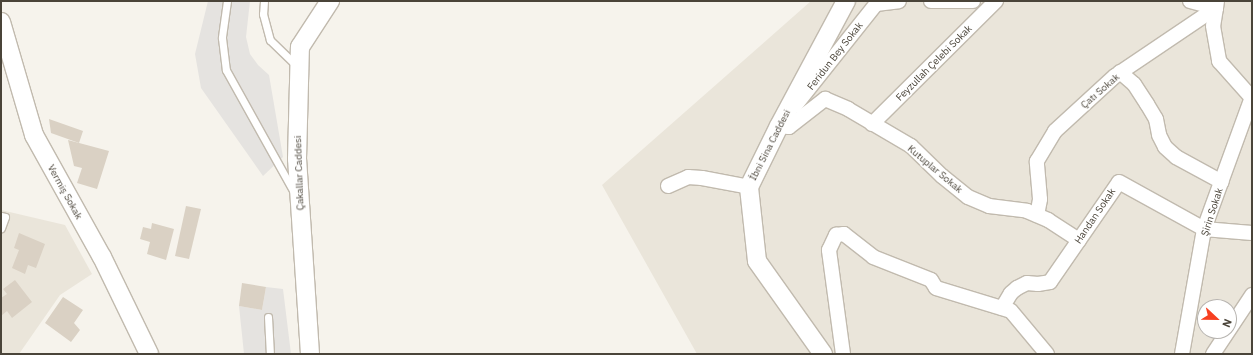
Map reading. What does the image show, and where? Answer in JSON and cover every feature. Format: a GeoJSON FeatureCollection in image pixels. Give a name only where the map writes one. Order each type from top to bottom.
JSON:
{"type":"FeatureCollection","features":[{"type":"Feature","properties":{"kind":"street","name":"Çakallar Caddesi"},"geometry":{"type":"LineString","coordinates":[[310,354],[297,160],[300,47],[330,1]]}},
{"type":"Feature","properties":{"kind":"street","name":"İbni Sina Caddesi"},"geometry":{"type":"LineString","coordinates":[[823,354],[757,261],[749,187],[779,126],[846,1]]}},
{"type":"Feature","properties":{"kind":"street","name":"Feridun Bey Sokak"},"geometry":{"type":"LineString","coordinates":[[779,126],[824,72],[856,28],[876,4],[899,1]]}},
{"type":"Feature","properties":{"kind":"street"},"geometry":{"type":"LineString","coordinates":[[931,1],[973,1]]}},
{"type":"Feature","properties":{"kind":"street","name":"Feyzullah Çelebi Sokak"},"geometry":{"type":"LineString","coordinates":[[872,124],[996,1]]}},
{"type":"Feature","properties":{"kind":"street"},"geometry":{"type":"LineString","coordinates":[[1190,1],[1216,4],[1213,26],[1219,61],[1252,98]]}},
{"type":"Feature","properties":{"kind":"street","name":"Çatı Sokak"},"geometry":{"type":"LineString","coordinates":[[1037,215],[1040,199],[1038,161],[1055,131],[1120,72],[1216,4]]}},
{"type":"Feature","properties":{"kind":"street","name":"Vermiş Sokak"},"geometry":{"type":"LineString","coordinates":[[1,22],[34,135],[102,257],[149,354]]}},
{"type":"Feature","properties":{"kind":"street"},"geometry":{"type":"LineString","coordinates":[[1120,72],[1134,84],[1156,119],[1159,135],[1165,147],[1176,157],[1222,182]]}},
{"type":"Feature","properties":{"kind":"street","name":"Şirin Sokak"},"geometry":{"type":"LineString","coordinates":[[1182,354],[1204,229],[1252,98]]}},
{"type":"Feature","properties":{"kind":"street","name":"Kutuplar Sokak"},"geometry":{"type":"LineString","coordinates":[[779,126],[789,127],[825,99],[848,109],[911,146],[942,176],[968,197],[989,206],[1026,211],[1037,215],[1048,220],[1079,240]]}},
{"type":"Feature","properties":{"kind":"street"},"geometry":{"type":"LineString","coordinates":[[668,186],[688,177],[702,178],[749,187]]}},
{"type":"Feature","properties":{"kind":"street","name":"Handan Sokak"},"geometry":{"type":"LineString","coordinates":[[1002,308],[1011,293],[1017,288],[1027,283],[1038,284],[1050,282],[1119,182],[1204,229]]}},
{"type":"Feature","properties":{"kind":"street"},"geometry":{"type":"LineString","coordinates":[[1204,229],[1252,233]]}},
{"type":"Feature","properties":{"kind":"street"},"geometry":{"type":"LineString","coordinates":[[843,354],[830,250],[836,235],[844,234],[873,257],[931,280],[936,288],[1011,310],[1047,354]]}},
{"type":"Feature","properties":{"kind":"street"},"geometry":{"type":"LineString","coordinates":[[1213,354],[1252,295]]}},
{"type":"Feature","properties":{"kind":"lane"},"geometry":{"type":"LineString","coordinates":[[227,1],[222,38],[226,70],[299,201]]}},
{"type":"Feature","properties":{"kind":"lane"},"geometry":{"type":"LineString","coordinates":[[264,1],[263,14],[270,40],[299,68]]}},
{"type":"Feature","properties":{"kind":"lane"},"geometry":{"type":"LineString","coordinates":[[1,216],[5,217],[1,228]]}},
{"type":"Feature","properties":{"kind":"lane"},"geometry":{"type":"LineString","coordinates":[[268,317],[270,354]]}},
{"type":"Feature","properties":{"kind":"shaded area"},"geometry":{"type":"Polygon","coordinates":[[[208,1],[250,1],[246,37],[250,54],[258,65],[269,75],[283,157],[263,176],[201,88],[195,54],[208,1]]]}},
{"type":"Feature","properties":{"kind":"shaded area"},"geometry":{"type":"Polygon","coordinates":[[[811,1],[1252,1],[1252,354],[697,354],[602,185],[811,1]]]}},
{"type":"Feature","properties":{"kind":"shaded area"},"geometry":{"type":"Polygon","coordinates":[[[1,210],[65,225],[92,274],[60,295],[19,354],[1,354],[1,210]]]}},
{"type":"Feature","properties":{"kind":"shaded area"},"geometry":{"type":"Polygon","coordinates":[[[266,287],[283,289],[291,354],[244,354],[239,306],[262,310],[266,287]]]}},
{"type":"Feature","properties":{"kind":"building"},"geometry":{"type":"Polygon","coordinates":[[[49,119],[83,131],[79,143],[51,133],[49,119]]]}},
{"type":"Feature","properties":{"kind":"building"},"geometry":{"type":"Polygon","coordinates":[[[68,140],[109,151],[97,189],[77,183],[82,168],[74,166],[68,140]]]}},
{"type":"Feature","properties":{"kind":"building"},"geometry":{"type":"Polygon","coordinates":[[[186,206],[201,209],[189,259],[175,256],[186,206]]]}},
{"type":"Feature","properties":{"kind":"building"},"geometry":{"type":"Polygon","coordinates":[[[152,223],[174,229],[166,260],[147,254],[150,242],[140,239],[143,227],[151,229],[152,223]]]}},
{"type":"Feature","properties":{"kind":"building"},"geometry":{"type":"Polygon","coordinates":[[[19,233],[45,244],[36,268],[28,265],[25,274],[12,268],[19,250],[14,248],[19,233]]]}},
{"type":"Feature","properties":{"kind":"building"},"geometry":{"type":"Polygon","coordinates":[[[15,280],[32,302],[12,318],[7,311],[1,316],[1,298],[7,294],[3,289],[15,280]]]}},
{"type":"Feature","properties":{"kind":"building"},"geometry":{"type":"Polygon","coordinates":[[[242,283],[266,287],[262,310],[239,306],[242,283]]]}},
{"type":"Feature","properties":{"kind":"building"},"geometry":{"type":"Polygon","coordinates":[[[63,297],[83,310],[74,323],[80,330],[71,342],[45,323],[63,297]]]}}]}
